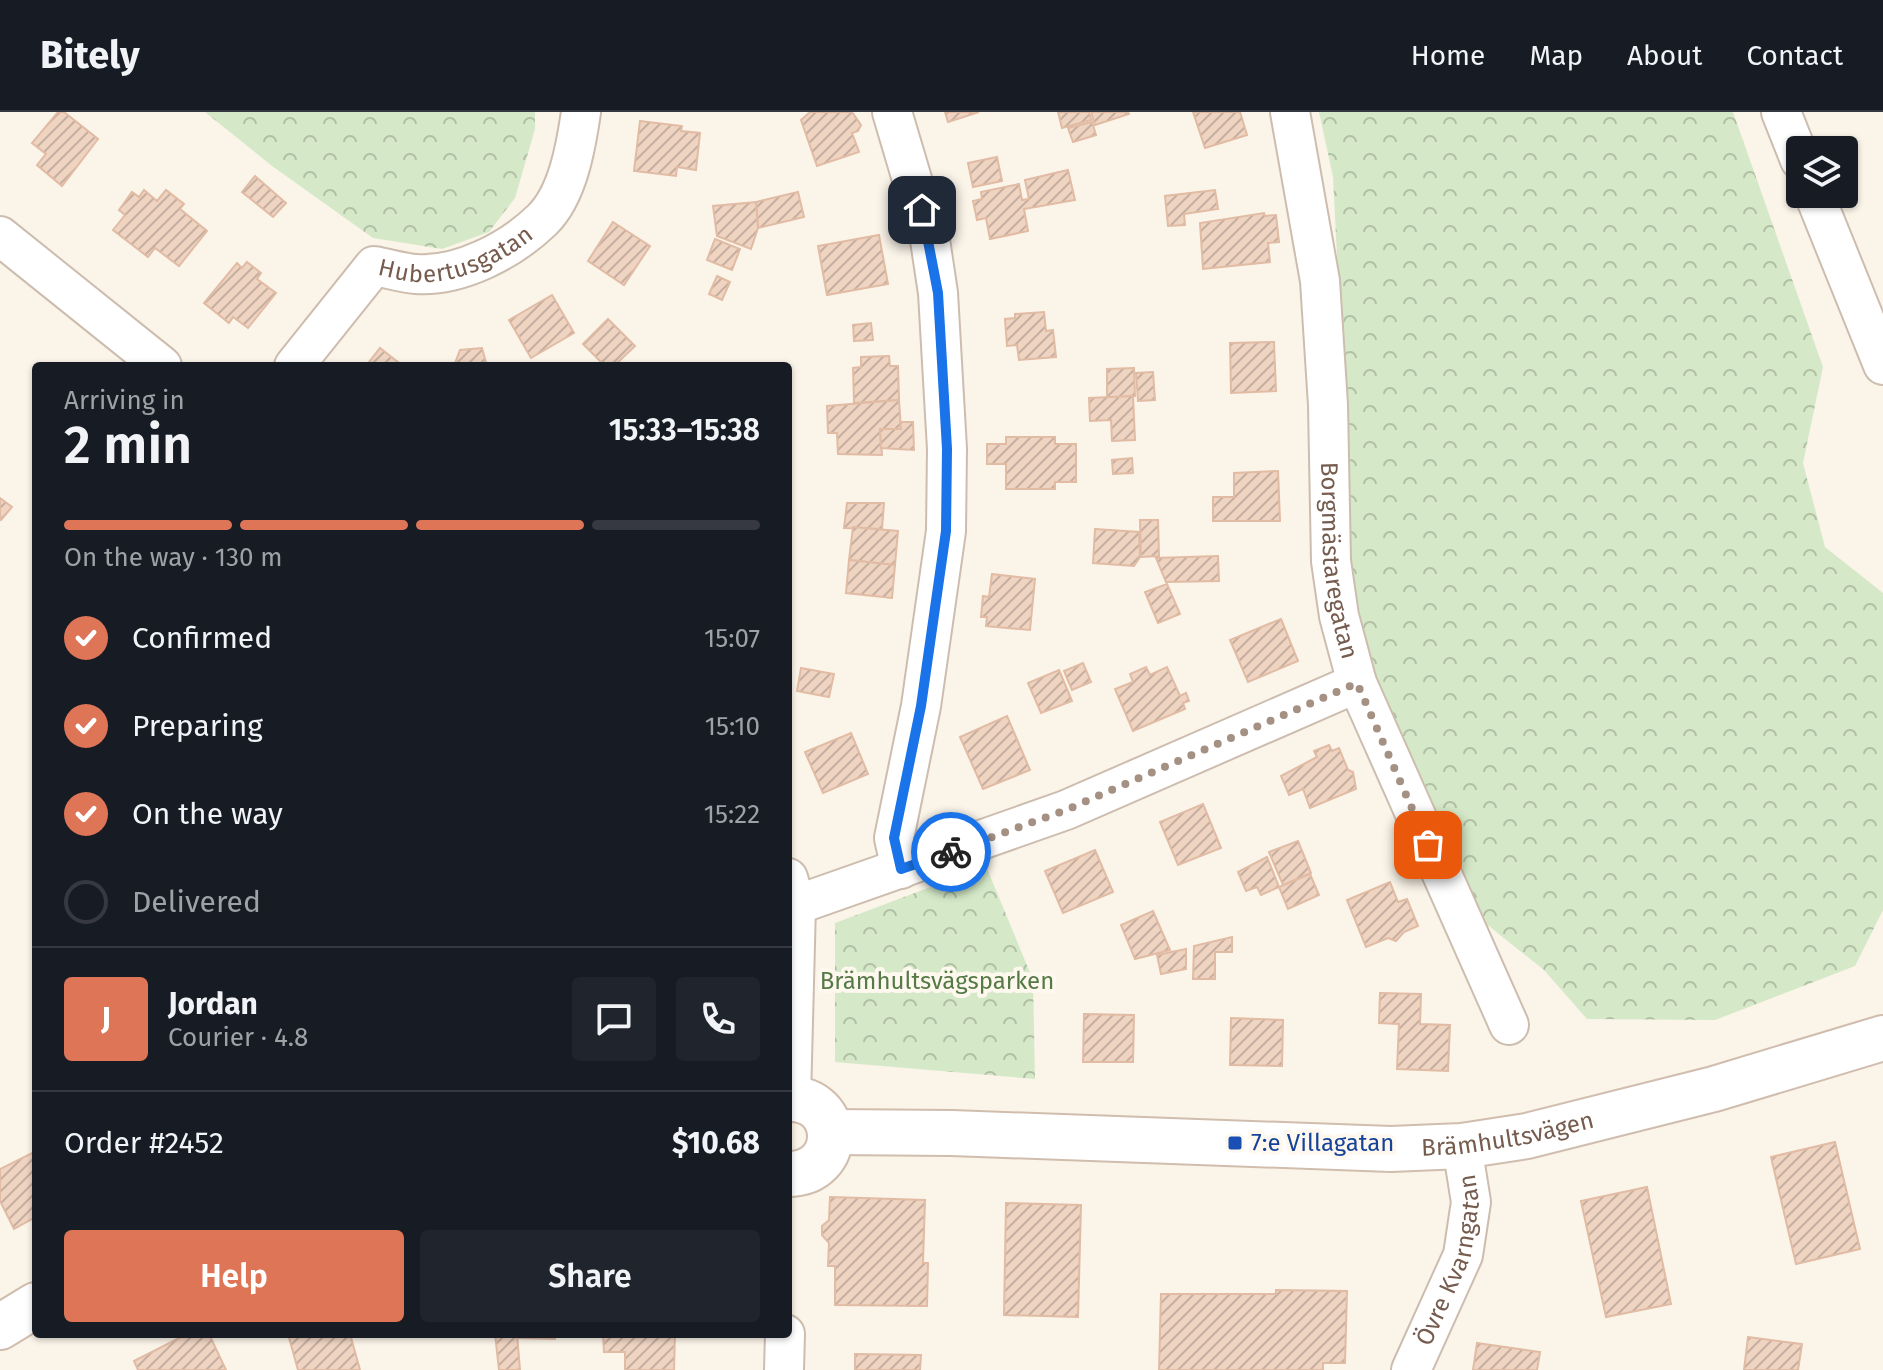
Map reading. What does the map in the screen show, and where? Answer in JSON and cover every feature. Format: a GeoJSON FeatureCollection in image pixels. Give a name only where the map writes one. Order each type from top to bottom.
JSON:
{"type":"FeatureCollection","features":[{"type":"Feature","properties":{"kind":"street","name":"Hubertusgatan"},"geometry":{"type":"LineString","coordinates":[[297,362],[374,266],[417,274],[457,270],[496,253],[544,219],[565,182],[581,112]]}},
{"type":"Feature","properties":{"kind":"street"},"geometry":{"type":"LineString","coordinates":[[892,112],[930,240],[938,293],[947,449],[946,531],[921,706],[894,838],[901,869]]}},
{"type":"Feature","properties":{"kind":"street","name":"Borgmästaregatan"},"geometry":{"type":"LineString","coordinates":[[1290,112],[1320,281],[1328,405],[1331,561],[1339,616],[1357,683],[1509,1025]]}},
{"type":"Feature","properties":{"kind":"street"},"geometry":{"type":"LineString","coordinates":[[1781,112],[1790,136]]}},
{"type":"Feature","properties":{"kind":"street"},"geometry":{"type":"LineString","coordinates":[[1820,208],[1883,365]]}},
{"type":"Feature","properties":{"kind":"street"},"geometry":{"type":"LineString","coordinates":[[0,236],[157,362]]}},
{"type":"Feature","properties":{"kind":"street"},"geometry":{"type":"LineString","coordinates":[[792,891],[901,869],[1066,810],[1357,683]]}},
{"type":"Feature","properties":{"kind":"street","name":"Brämhultsvägen"},"geometry":{"type":"LineString","coordinates":[[831,1132],[952,1133],[1391,1149],[1462,1146],[1597,1120],[1883,1038]]}},
{"type":"Feature","properties":{"kind":"street"},"geometry":{"type":"LineString","coordinates":[[792,1100],[817,1108],[831,1132],[826,1155],[819,1164],[799,1174],[792,1174]]}},
{"type":"Feature","properties":{"kind":"street","name":"Övre Kvarngatan"},"geometry":{"type":"LineString","coordinates":[[1411,1370],[1463,1255],[1471,1202],[1462,1146]]}},
{"type":"Feature","properties":{"kind":"street"},"geometry":{"type":"LineString","coordinates":[[0,1327],[32,1307]]}},
{"type":"Feature","properties":{"kind":"street"},"geometry":{"type":"LineString","coordinates":[[784,1370],[785,1338]]}},
{"type":"Feature","properties":{"kind":"green space"},"geometry":{"type":"Polygon","coordinates":[[[205,112],[535,112],[535,129],[515,198],[489,232],[442,249],[373,238],[272,166],[205,112]]]}},
{"type":"Feature","properties":{"kind":"green space"},"geometry":{"type":"Polygon","coordinates":[[[1319,112],[1733,112],[1823,367],[1803,463],[1825,547],[1883,593],[1883,910],[1855,966],[1715,1020],[1587,1019],[1544,970],[1485,923],[1378,702],[1348,556],[1345,412],[1333,177],[1319,112]]]}},
{"type":"Feature","properties":{"kind":"green space","name":"Brämhultsvägsparken"},"geometry":{"type":"Polygon","coordinates":[[[986,866],[1033,980],[1035,1079],[835,1062],[835,923],[986,866]]]}},
{"type":"Feature","properties":{"kind":"building"},"geometry":{"type":"Polygon","coordinates":[[[58,112],[64,112],[98,139],[62,186],[37,165],[46,154],[32,143],[58,112]]]}},
{"type":"Feature","properties":{"kind":"building"},"geometry":{"type":"Polygon","coordinates":[[[810,112],[852,112],[861,125],[858,131],[852,133],[859,152],[817,166],[801,120],[810,112]]]}},
{"type":"Feature","properties":{"kind":"building"},"geometry":{"type":"Polygon","coordinates":[[[945,112],[979,112],[948,122],[945,112]]]}},
{"type":"Feature","properties":{"kind":"building"},"geometry":{"type":"Polygon","coordinates":[[[1058,112],[1089,112],[1091,120],[1062,128],[1058,112]]]}},
{"type":"Feature","properties":{"kind":"building"},"geometry":{"type":"Polygon","coordinates":[[[1091,112],[1128,112],[1129,114],[1095,125],[1091,112]]]}},
{"type":"Feature","properties":{"kind":"building"},"geometry":{"type":"Polygon","coordinates":[[[1193,112],[1240,112],[1247,135],[1205,148],[1193,112]]]}},
{"type":"Feature","properties":{"kind":"building"},"geometry":{"type":"Polygon","coordinates":[[[640,121],[682,126],[681,131],[700,133],[696,170],[677,167],[676,176],[634,171],[640,121]]]}},
{"type":"Feature","properties":{"kind":"building"},"geometry":{"type":"Polygon","coordinates":[[[1092,122],[1096,135],[1073,142],[1068,128],[1092,122]]]}},
{"type":"Feature","properties":{"kind":"building"},"geometry":{"type":"Polygon","coordinates":[[[997,157],[1002,181],[973,187],[968,163],[997,157]]]}},
{"type":"Feature","properties":{"kind":"building"},"geometry":{"type":"Polygon","coordinates":[[[1068,170],[1075,200],[1024,209],[1028,231],[990,239],[986,218],[977,220],[973,201],[982,199],[981,192],[1019,184],[1022,200],[1029,199],[1025,180],[1068,170]]]}},
{"type":"Feature","properties":{"kind":"building"},"geometry":{"type":"Polygon","coordinates":[[[255,176],[286,203],[273,217],[242,192],[255,176]]]}},
{"type":"Feature","properties":{"kind":"building"},"geometry":{"type":"Polygon","coordinates":[[[144,190],[157,201],[166,190],[184,204],[180,209],[207,231],[179,266],[155,248],[148,257],[113,230],[125,215],[119,210],[132,192],[139,197],[144,190]]]}},
{"type":"Feature","properties":{"kind":"building"},"geometry":{"type":"Polygon","coordinates":[[[1215,190],[1218,209],[1184,214],[1185,225],[1168,226],[1165,196],[1215,190]]]}},
{"type":"Feature","properties":{"kind":"building"},"geometry":{"type":"Polygon","coordinates":[[[798,192],[804,217],[758,228],[756,202],[798,192]]]}},
{"type":"Feature","properties":{"kind":"building"},"geometry":{"type":"Polygon","coordinates":[[[756,202],[758,228],[751,249],[717,236],[713,206],[756,202]]]}},
{"type":"Feature","properties":{"kind":"building"},"geometry":{"type":"Polygon","coordinates":[[[1264,213],[1265,216],[1276,215],[1279,242],[1268,243],[1270,262],[1203,269],[1200,223],[1264,213]]]}},
{"type":"Feature","properties":{"kind":"building"},"geometry":{"type":"Polygon","coordinates":[[[613,222],[650,246],[624,285],[588,261],[613,222]]]}},
{"type":"Feature","properties":{"kind":"building"},"geometry":{"type":"Polygon","coordinates":[[[879,235],[888,284],[827,295],[818,246],[879,235]]]}},
{"type":"Feature","properties":{"kind":"building"},"geometry":{"type":"Polygon","coordinates":[[[715,239],[740,249],[732,270],[707,260],[715,239]]]}},
{"type":"Feature","properties":{"kind":"building"},"geometry":{"type":"Polygon","coordinates":[[[247,262],[261,273],[257,279],[276,293],[248,328],[233,317],[229,323],[204,303],[237,263],[242,268],[247,262]]]}},
{"type":"Feature","properties":{"kind":"building"},"geometry":{"type":"Polygon","coordinates":[[[717,276],[730,282],[722,300],[709,294],[717,276]]]}},
{"type":"Feature","properties":{"kind":"building"},"geometry":{"type":"Polygon","coordinates":[[[552,295],[574,333],[531,358],[509,320],[552,295]]]}},
{"type":"Feature","properties":{"kind":"building"},"geometry":{"type":"Polygon","coordinates":[[[1044,312],[1046,331],[1053,330],[1056,357],[1019,360],[1017,345],[1007,346],[1005,319],[1015,318],[1015,314],[1044,312]]]}},
{"type":"Feature","properties":{"kind":"building"},"geometry":{"type":"Polygon","coordinates":[[[608,319],[635,346],[618,362],[601,362],[583,344],[608,319]]]}},
{"type":"Feature","properties":{"kind":"building"},"geometry":{"type":"Polygon","coordinates":[[[871,323],[873,340],[854,341],[853,325],[871,323]]]}},
{"type":"Feature","properties":{"kind":"building"},"geometry":{"type":"Polygon","coordinates":[[[1274,342],[1276,391],[1231,393],[1230,343],[1274,342]]]}},
{"type":"Feature","properties":{"kind":"building"},"geometry":{"type":"Polygon","coordinates":[[[380,348],[398,362],[369,362],[380,348]]]}},
{"type":"Feature","properties":{"kind":"building"},"geometry":{"type":"Polygon","coordinates":[[[482,348],[486,362],[456,362],[460,350],[482,348]]]}},
{"type":"Feature","properties":{"kind":"building"},"geometry":{"type":"Polygon","coordinates":[[[889,356],[890,366],[898,366],[899,400],[854,403],[853,368],[861,367],[861,357],[889,356]]]}},
{"type":"Feature","properties":{"kind":"building"},"geometry":{"type":"Polygon","coordinates":[[[1134,368],[1135,396],[1107,398],[1107,369],[1134,368]]]}},
{"type":"Feature","properties":{"kind":"building"},"geometry":{"type":"Polygon","coordinates":[[[1153,372],[1155,400],[1138,401],[1136,373],[1153,372]]]}},
{"type":"Feature","properties":{"kind":"building"},"geometry":{"type":"Polygon","coordinates":[[[1133,396],[1135,440],[1112,441],[1111,420],[1090,421],[1089,398],[1133,396]]]}},
{"type":"Feature","properties":{"kind":"building"},"geometry":{"type":"Polygon","coordinates":[[[899,400],[901,429],[880,429],[882,455],[838,454],[837,433],[828,433],[827,406],[899,400]]]}},
{"type":"Feature","properties":{"kind":"building"},"geometry":{"type":"Polygon","coordinates":[[[900,422],[913,422],[914,450],[881,448],[880,429],[901,429],[900,422]]]}},
{"type":"Feature","properties":{"kind":"building"},"geometry":{"type":"Polygon","coordinates":[[[1006,437],[1055,437],[1055,444],[1076,444],[1076,482],[1055,482],[1055,489],[1006,489],[1006,464],[987,464],[987,444],[1006,444],[1006,437]]]}},
{"type":"Feature","properties":{"kind":"building"},"geometry":{"type":"Polygon","coordinates":[[[1132,458],[1133,473],[1113,474],[1112,460],[1132,458]]]}},
{"type":"Feature","properties":{"kind":"building"},"geometry":{"type":"Polygon","coordinates":[[[1278,471],[1280,521],[1213,521],[1213,497],[1234,497],[1234,473],[1278,471]]]}},
{"type":"Feature","properties":{"kind":"building"},"geometry":{"type":"Polygon","coordinates":[[[0,498],[12,507],[1,520],[0,519],[0,498]]]}},
{"type":"Feature","properties":{"kind":"building"},"geometry":{"type":"Polygon","coordinates":[[[847,503],[884,503],[882,529],[844,528],[847,503]]]}},
{"type":"Feature","properties":{"kind":"building"},"geometry":{"type":"Polygon","coordinates":[[[1140,520],[1158,520],[1159,556],[1141,557],[1140,520]]]}},
{"type":"Feature","properties":{"kind":"building"},"geometry":{"type":"Polygon","coordinates":[[[853,527],[898,531],[895,565],[849,560],[853,527]]]}},
{"type":"Feature","properties":{"kind":"building"},"geometry":{"type":"Polygon","coordinates":[[[1095,529],[1139,532],[1140,557],[1134,566],[1093,563],[1095,529]]]}},
{"type":"Feature","properties":{"kind":"building"},"geometry":{"type":"Polygon","coordinates":[[[1218,556],[1219,581],[1166,582],[1156,558],[1218,556]]]}},
{"type":"Feature","properties":{"kind":"building"},"geometry":{"type":"Polygon","coordinates":[[[849,560],[895,565],[892,598],[846,593],[849,560]]]}},
{"type":"Feature","properties":{"kind":"building"},"geometry":{"type":"Polygon","coordinates":[[[992,574],[1035,579],[1030,630],[986,626],[987,617],[981,617],[983,596],[989,597],[992,574]]]}},
{"type":"Feature","properties":{"kind":"building"},"geometry":{"type":"Polygon","coordinates":[[[1167,584],[1180,614],[1158,623],[1145,592],[1167,584]]]}},
{"type":"Feature","properties":{"kind":"building"},"geometry":{"type":"Polygon","coordinates":[[[1281,619],[1298,661],[1248,682],[1230,640],[1281,619]]]}},
{"type":"Feature","properties":{"kind":"building"},"geometry":{"type":"Polygon","coordinates":[[[1083,663],[1091,682],[1072,690],[1064,671],[1083,663]]]}},
{"type":"Feature","properties":{"kind":"building"},"geometry":{"type":"Polygon","coordinates":[[[1146,667],[1150,675],[1167,667],[1180,696],[1186,693],[1189,701],[1183,703],[1185,709],[1133,731],[1115,689],[1133,682],[1130,674],[1146,667]]]}},
{"type":"Feature","properties":{"kind":"building"},"geometry":{"type":"Polygon","coordinates":[[[801,668],[834,674],[829,697],[797,691],[801,668]]]}},
{"type":"Feature","properties":{"kind":"building"},"geometry":{"type":"Polygon","coordinates":[[[1059,670],[1072,701],[1041,713],[1028,683],[1059,670]]]}},
{"type":"Feature","properties":{"kind":"building"},"geometry":{"type":"Polygon","coordinates":[[[1007,716],[1030,770],[983,789],[960,737],[1007,716]]]}},
{"type":"Feature","properties":{"kind":"building"},"geometry":{"type":"Polygon","coordinates":[[[851,733],[868,774],[823,793],[805,752],[851,733]]]}},
{"type":"Feature","properties":{"kind":"building"},"geometry":{"type":"Polygon","coordinates":[[[1329,745],[1332,751],[1339,748],[1348,770],[1353,772],[1356,789],[1310,808],[1303,789],[1289,795],[1281,776],[1317,757],[1314,751],[1329,745]]]}},
{"type":"Feature","properties":{"kind":"building"},"geometry":{"type":"Polygon","coordinates":[[[1203,804],[1221,848],[1178,865],[1160,822],[1203,804]]]}},
{"type":"Feature","properties":{"kind":"building"},"geometry":{"type":"Polygon","coordinates":[[[1298,841],[1311,873],[1283,885],[1269,852],[1298,841]]]}},
{"type":"Feature","properties":{"kind":"building"},"geometry":{"type":"Polygon","coordinates":[[[1095,850],[1113,892],[1063,913],[1045,871],[1095,850]]]}},
{"type":"Feature","properties":{"kind":"building"},"geometry":{"type":"Polygon","coordinates":[[[1267,857],[1279,887],[1261,895],[1257,887],[1246,891],[1238,872],[1267,857]]]}},
{"type":"Feature","properties":{"kind":"building"},"geometry":{"type":"Polygon","coordinates":[[[1310,874],[1319,895],[1288,909],[1279,887],[1310,874]]]}},
{"type":"Feature","properties":{"kind":"building"},"geometry":{"type":"Polygon","coordinates":[[[1390,882],[1398,902],[1407,899],[1418,926],[1404,932],[1396,941],[1388,938],[1366,947],[1347,900],[1390,882]]]}},
{"type":"Feature","properties":{"kind":"building"},"geometry":{"type":"Polygon","coordinates":[[[1153,911],[1170,950],[1135,959],[1121,925],[1153,911]]]}},
{"type":"Feature","properties":{"kind":"building"},"geometry":{"type":"Polygon","coordinates":[[[1232,937],[1232,952],[1215,952],[1215,979],[1193,979],[1194,946],[1232,937]]]}},
{"type":"Feature","properties":{"kind":"building"},"geometry":{"type":"Polygon","coordinates":[[[1186,949],[1186,969],[1161,974],[1157,955],[1186,949]]]}},
{"type":"Feature","properties":{"kind":"building"},"geometry":{"type":"Polygon","coordinates":[[[1380,993],[1421,994],[1420,1024],[1450,1025],[1448,1071],[1397,1069],[1399,1024],[1379,1023],[1380,993]]]}},
{"type":"Feature","properties":{"kind":"building"},"geometry":{"type":"Polygon","coordinates":[[[1084,1014],[1134,1015],[1133,1062],[1083,1062],[1084,1014]]]}},
{"type":"Feature","properties":{"kind":"building"},"geometry":{"type":"Polygon","coordinates":[[[1231,1018],[1283,1020],[1282,1066],[1230,1065],[1231,1018]]]}},
{"type":"Feature","properties":{"kind":"building"},"geometry":{"type":"Polygon","coordinates":[[[1835,1142],[1860,1249],[1796,1264],[1771,1157],[1835,1142]]]}},
{"type":"Feature","properties":{"kind":"building"},"geometry":{"type":"Polygon","coordinates":[[[32,1153],[32,1219],[14,1229],[0,1201],[0,1169],[32,1153]]]}},
{"type":"Feature","properties":{"kind":"building"},"geometry":{"type":"Polygon","coordinates":[[[1647,1187],[1671,1304],[1606,1317],[1581,1201],[1647,1187]]]}},
{"type":"Feature","properties":{"kind":"building"},"geometry":{"type":"Polygon","coordinates":[[[830,1197],[925,1200],[923,1263],[928,1263],[927,1306],[835,1305],[835,1266],[828,1266],[829,1243],[822,1235],[822,1226],[829,1220],[830,1197]]]}},
{"type":"Feature","properties":{"kind":"building"},"geometry":{"type":"Polygon","coordinates":[[[1006,1203],[1081,1205],[1078,1317],[1004,1315],[1006,1203]]]}},
{"type":"Feature","properties":{"kind":"building"},"geometry":{"type":"Polygon","coordinates":[[[1276,1290],[1347,1291],[1345,1363],[1323,1363],[1323,1370],[1159,1370],[1161,1294],[1276,1294],[1276,1290]]]}},
{"type":"Feature","properties":{"kind":"building"},"geometry":{"type":"Polygon","coordinates":[[[1748,1337],[1802,1344],[1798,1370],[1744,1370],[1748,1337]]]}},
{"type":"Feature","properties":{"kind":"building"},"geometry":{"type":"Polygon","coordinates":[[[179,1338],[211,1338],[226,1370],[138,1370],[134,1361],[179,1338]]]}},
{"type":"Feature","properties":{"kind":"building"},"geometry":{"type":"Polygon","coordinates":[[[289,1338],[351,1338],[360,1370],[298,1370],[289,1338]]]}},
{"type":"Feature","properties":{"kind":"building"},"geometry":{"type":"Polygon","coordinates":[[[495,1338],[517,1338],[520,1370],[499,1370],[495,1338]]]}},
{"type":"Feature","properties":{"kind":"building"},"geometry":{"type":"Polygon","coordinates":[[[603,1338],[675,1338],[674,1370],[625,1370],[625,1352],[604,1352],[603,1338]]]}},
{"type":"Feature","properties":{"kind":"building"},"geometry":{"type":"Polygon","coordinates":[[[1477,1343],[1540,1352],[1537,1370],[1473,1370],[1477,1343]]]}},
{"type":"Feature","properties":{"kind":"building"},"geometry":{"type":"Polygon","coordinates":[[[855,1354],[921,1355],[920,1370],[855,1370],[855,1354]]]}},
{"type":"Feature","properties":{"kind":"way so far"},"geometry":{"type":"LineString","coordinates":[[951,852],[1066,810],[1238,738],[1357,683],[1428,845]]}},
{"type":"Feature","properties":{"kind":"place","name":"7:e Villagatan"},"geometry":{"type":"Point","coordinates":[1235,1143]}},
{"type":"Feature","properties":{"kind":"route"},"geometry":{"type":"LineString","coordinates":[[922,210],[938,293],[947,449],[946,531],[921,706],[894,838],[901,869],[951,852]]}}]}
